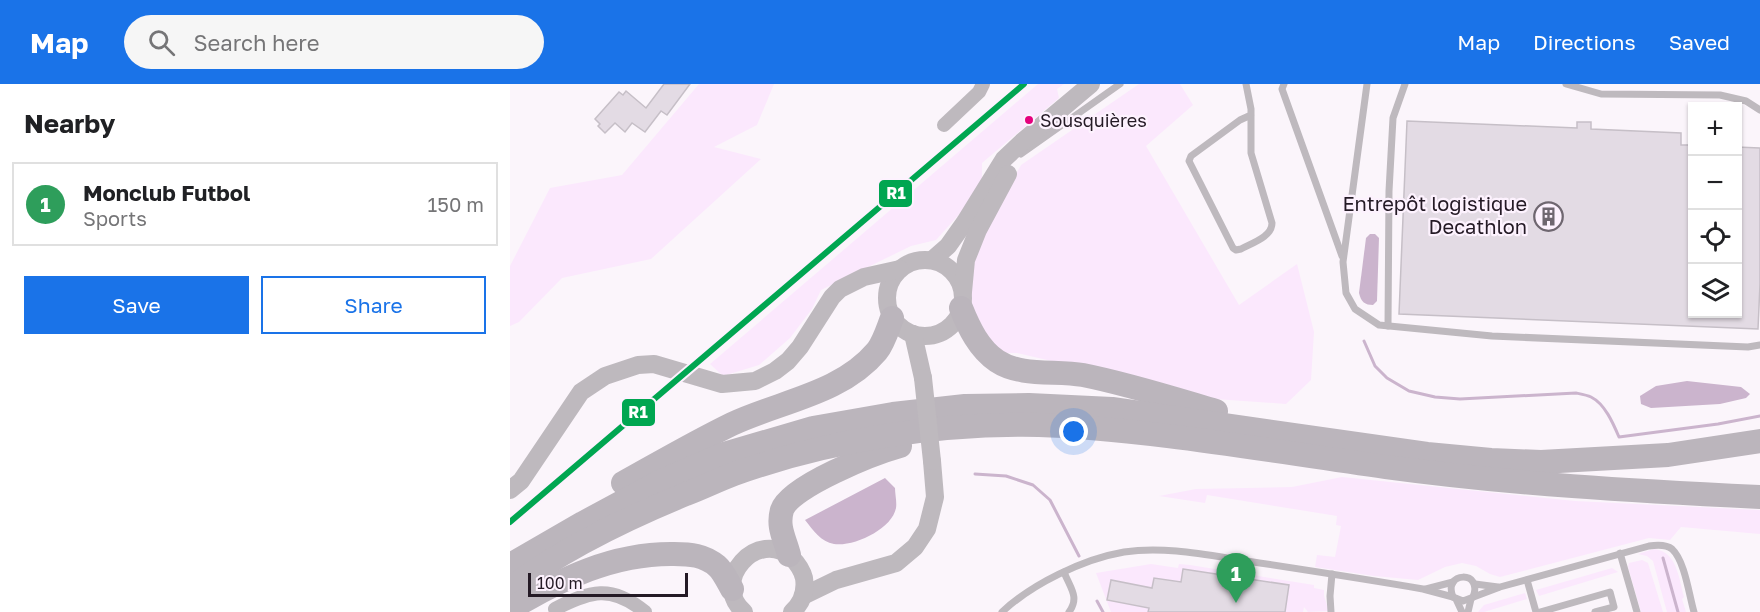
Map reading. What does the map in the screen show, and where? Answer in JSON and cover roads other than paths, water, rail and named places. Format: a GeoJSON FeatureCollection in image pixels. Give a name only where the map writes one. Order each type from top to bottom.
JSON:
{"type":"FeatureCollection","features":[{"type":"Feature","properties":{"kind":"highway"},"geometry":{"type":"LineString","coordinates":[[962,300],[971,331],[985,350],[999,363],[1010,367],[1030,371],[1079,374],[1136,386],[1217,411],[1427,454]]}},
{"type":"Feature","properties":{"kind":"highway"},"geometry":{"type":"LineString","coordinates":[[510,555],[575,512],[659,462],[734,424],[804,398],[851,375],[878,350],[889,307]]}},
{"type":"Feature","properties":{"kind":"highway"},"geometry":{"type":"LineString","coordinates":[[510,565],[659,482],[724,454],[813,428],[893,414],[965,406],[1018,405],[1112,409],[1427,454],[1501,461],[1600,460],[1668,455],[1760,441]]}},
{"type":"Feature","properties":{"kind":"highway"},"geometry":{"type":"LineString","coordinates":[[510,589],[527,576],[596,535],[735,474],[813,450],[893,435],[969,426],[1084,427],[1193,439],[1474,477],[1658,492],[1760,497]]}},
{"type":"Feature","properties":{"kind":"highway"},"geometry":{"type":"LineString","coordinates":[[796,565],[780,523],[783,507],[787,501],[801,490],[855,463],[888,450],[909,444],[960,437],[1014,434],[1193,439]]}},
{"type":"Feature","properties":{"kind":"highway"},"geometry":{"type":"LineString","coordinates":[[510,609],[547,587],[577,574],[633,556],[665,554],[694,554],[718,566],[739,605]]}},
{"type":"Feature","properties":{"kind":"main road"},"geometry":{"type":"LineString","coordinates":[[932,260],[948,246],[1004,159],[1091,84]]}},
{"type":"Feature","properties":{"kind":"main road"},"geometry":{"type":"LineString","coordinates":[[840,289],[863,285],[873,287],[905,330],[913,334],[924,336],[947,329],[956,320],[962,300],[966,260],[978,230],[1019,156],[1047,123]]}},
{"type":"Feature","properties":{"kind":"main road"},"geometry":{"type":"LineString","coordinates":[[889,307],[888,286],[893,277],[900,269],[921,260],[932,260],[952,271],[959,281],[962,300]]}},
{"type":"Feature","properties":{"kind":"main road"},"geometry":{"type":"LineString","coordinates":[[510,490],[521,481],[581,392],[605,376],[638,365],[654,364],[723,384],[755,381],[776,371],[788,361],[832,297],[840,289],[864,277],[900,269]]}},
{"type":"Feature","properties":{"kind":"main road"},"geometry":{"type":"LineString","coordinates":[[798,607],[836,580],[896,563],[915,547],[927,529],[934,497],[933,460],[923,378],[913,334]]}},
{"type":"Feature","properties":{"kind":"main road"},"geometry":{"type":"LineString","coordinates":[[923,378],[935,334]]}},
{"type":"Feature","properties":{"kind":"main road"},"geometry":{"type":"LineString","coordinates":[[739,605],[733,577],[737,566],[755,551],[778,550],[796,565],[836,580]]}},
{"type":"Feature","properties":{"kind":"main road"},"geometry":{"type":"LineString","coordinates":[[796,565],[805,585],[798,607]]}},
{"type":"Feature","properties":{"kind":"street"},"geometry":{"type":"LineString","coordinates":[[944,125],[979,92],[983,84]]}},
{"type":"Feature","properties":{"kind":"street"},"geometry":{"type":"LineString","coordinates":[[555,609],[576,598],[595,592],[613,593],[645,612]]}},
{"type":"Feature","properties":{"kind":"lane"},"geometry":{"type":"LineString","coordinates":[[1019,156],[1120,84]]}},
{"type":"Feature","properties":{"kind":"lane"},"geometry":{"type":"LineString","coordinates":[[1245,84],[1250,97],[1251,115],[1251,153],[1272,228],[1270,233],[1236,250],[1189,161],[1191,156],[1240,120],[1251,115]]}},
{"type":"Feature","properties":{"kind":"lane"},"geometry":{"type":"LineString","coordinates":[[1284,84],[1282,89],[1343,259]]}},
{"type":"Feature","properties":{"kind":"lane"},"geometry":{"type":"LineString","coordinates":[[1367,84],[1343,259],[1346,293],[1355,309],[1378,325],[1492,336],[1748,347],[1760,345]]}},
{"type":"Feature","properties":{"kind":"lane"},"geometry":{"type":"LineString","coordinates":[[1388,326],[1389,191],[1393,118],[1405,84]]}},
{"type":"Feature","properties":{"kind":"lane"},"geometry":{"type":"LineString","coordinates":[[1566,84],[1601,94],[1720,95],[1746,101],[1760,110]]}},
{"type":"Feature","properties":{"kind":"lane"},"geometry":{"type":"LineString","coordinates":[[1002,612],[1035,587],[1064,572],[1097,559],[1124,552],[1165,550],[1332,574],[1423,589],[1464,601],[1500,587],[1659,545],[1670,548],[1677,556],[1682,566],[1694,612]]}},
{"type":"Feature","properties":{"kind":"lane"},"geometry":{"type":"LineString","coordinates":[[1620,554],[1637,612]]}},
{"type":"Feature","properties":{"kind":"lane"},"geometry":{"type":"LineString","coordinates":[[1064,572],[1075,596],[1074,604],[1069,612]]}},
{"type":"Feature","properties":{"kind":"lane"},"geometry":{"type":"LineString","coordinates":[[1331,612],[1332,574]]}},
{"type":"Feature","properties":{"kind":"lane"},"geometry":{"type":"LineString","coordinates":[[1423,589],[1465,577],[1472,581],[1475,592],[1468,612]]}},
{"type":"Feature","properties":{"kind":"lane"},"geometry":{"type":"LineString","coordinates":[[1527,580],[1538,612],[1610,592],[1614,606],[1595,612]]}},
{"type":"Feature","properties":{"kind":"lane"},"geometry":{"type":"LineString","coordinates":[[1453,582],[1451,590],[1462,612]]}},
{"type":"Feature","properties":{"kind":"lane"},"geometry":{"type":"LineString","coordinates":[[1474,584],[1500,587]]}},
{"type":"Feature","properties":{"kind":"waterway"},"geometry":{"type":"LineString","coordinates":[[1364,341],[1375,366],[1387,378],[1409,391],[1435,397],[1460,399],[1582,394],[1600,404],[1608,414],[1619,437],[1760,416]]}},
{"type":"Feature","properties":{"kind":"waterway"},"geometry":{"type":"LineString","coordinates":[[975,474],[1006,476],[1033,485],[1050,500],[1079,556]]}},
{"type":"Feature","properties":{"kind":"waterway"},"geometry":{"type":"LineString","coordinates":[[1663,558],[1678,612]]}},
{"type":"Feature","properties":{"kind":"waterway"},"geometry":{"type":"LineString","coordinates":[[1097,601],[1103,612]]}},
{"type":"Feature","properties":{"kind":"place","name":"Sousquières"},"geometry":{"type":"Point","coordinates":[1029,120]}},
{"type":"Feature","properties":{"kind":"place","name":"Entrepôt logistique Decathlon"},"geometry":{"type":"Point","coordinates":[1548,216]}},
{"type":"Feature","properties":{"kind":"place","name":"Monclub Futbol"},"geometry":{"type":"Point","coordinates":[1236,603]}}]}
